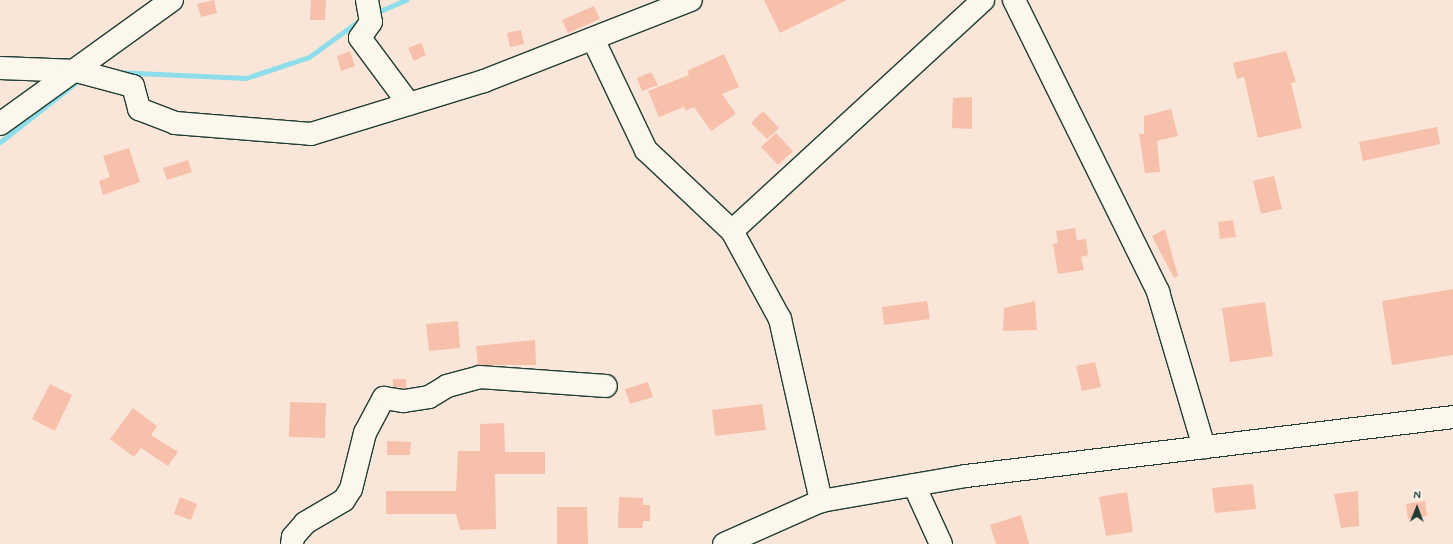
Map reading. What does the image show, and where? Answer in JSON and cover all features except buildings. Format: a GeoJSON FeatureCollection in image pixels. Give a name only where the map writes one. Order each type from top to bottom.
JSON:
{"type":"FeatureCollection","features":[{"type":"Feature","properties":{"kind":"street"},"geometry":{"type":"LineString","coordinates":[[0,124],[77,71],[172,0]]}},
{"type":"Feature","properties":{"kind":"street"},"geometry":{"type":"LineString","coordinates":[[366,0],[371,22],[360,38],[409,104]]}},
{"type":"Feature","properties":{"kind":"street"},"geometry":{"type":"LineString","coordinates":[[0,68],[77,71],[133,86],[139,109],[175,123],[311,134],[484,81],[691,0]]}},
{"type":"Feature","properties":{"kind":"street"},"geometry":{"type":"LineString","coordinates":[[732,231],[983,0]]}},
{"type":"Feature","properties":{"kind":"street"},"geometry":{"type":"LineString","coordinates":[[1014,0],[1158,292],[1204,447]]}},
{"type":"Feature","properties":{"kind":"street"},"geometry":{"type":"LineString","coordinates":[[593,39],[646,150],[732,231],[780,319],[821,501]]}},
{"type":"Feature","properties":{"kind":"street"},"geometry":{"type":"LineString","coordinates":[[292,544],[293,537],[305,523],[344,500],[351,489],[365,433],[384,398],[404,401],[429,397],[447,386],[480,377],[606,386]]}},
{"type":"Feature","properties":{"kind":"street"},"geometry":{"type":"LineString","coordinates":[[724,544],[821,501],[914,485],[1204,447],[1453,417]]}},
{"type":"Feature","properties":{"kind":"street"},"geometry":{"type":"LineString","coordinates":[[914,485],[941,544]]}},
{"type":"Feature","properties":{"kind":"waterway"},"geometry":{"type":"LineString","coordinates":[[375,13],[406,0]]}},
{"type":"Feature","properties":{"kind":"waterway"},"geometry":{"type":"LineString","coordinates":[[115,72],[246,78],[309,57],[364,17]]}},
{"type":"Feature","properties":{"kind":"waterway"},"geometry":{"type":"LineString","coordinates":[[0,142],[79,80]]}}]}
